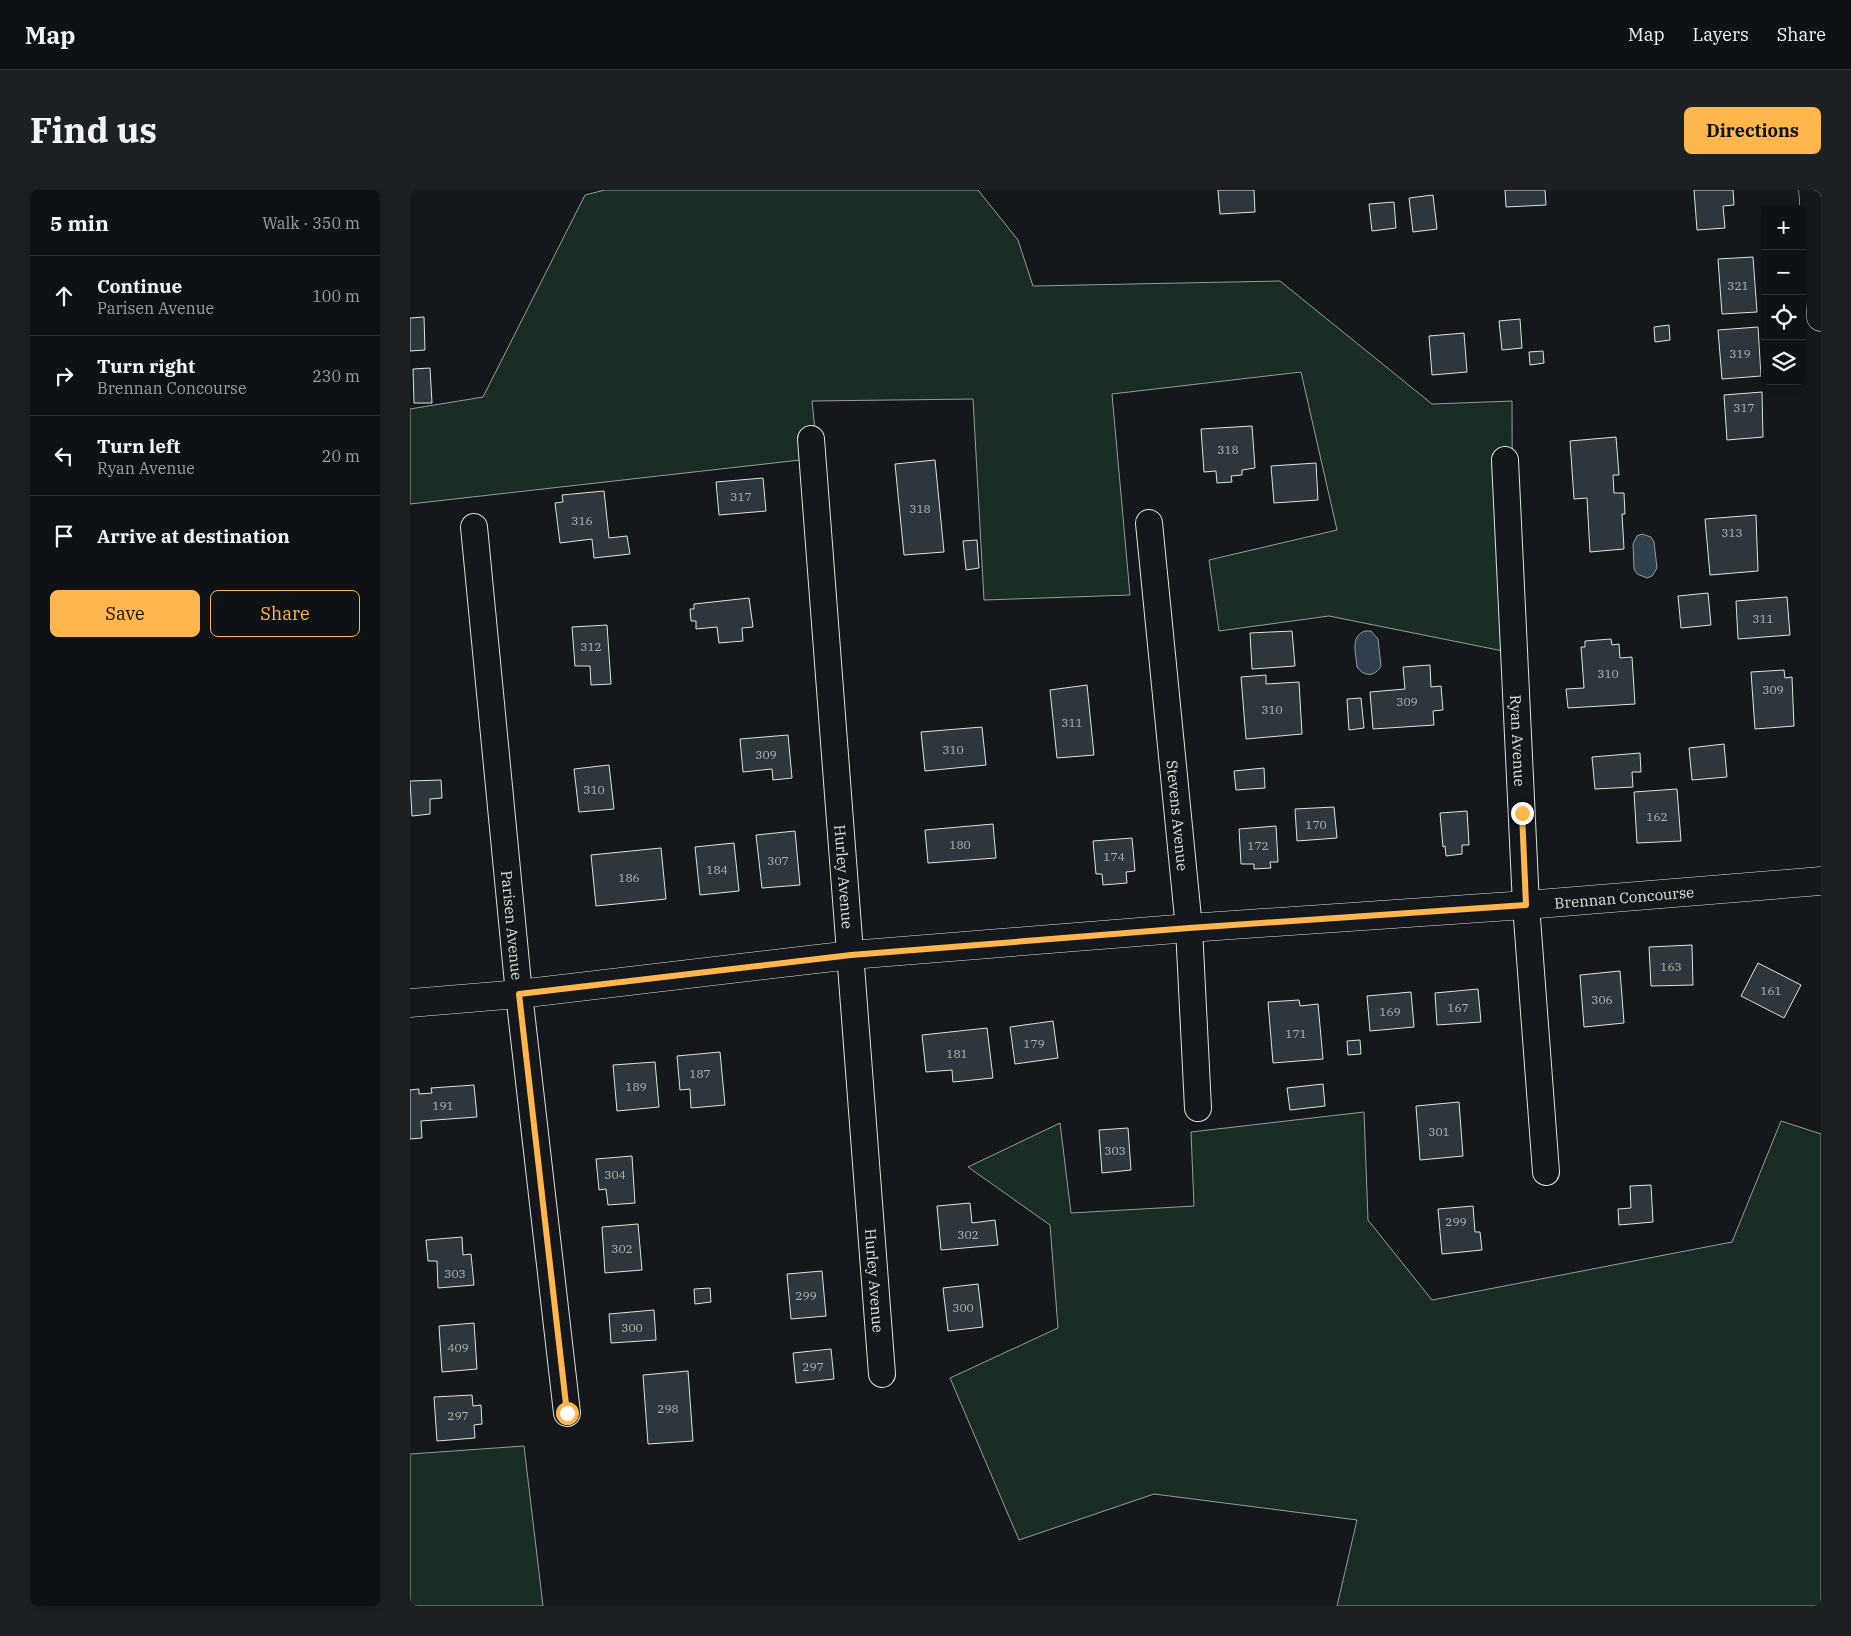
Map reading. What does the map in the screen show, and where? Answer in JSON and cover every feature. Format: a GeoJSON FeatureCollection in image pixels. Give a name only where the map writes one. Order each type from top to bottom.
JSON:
{"type":"FeatureCollection","features":[{"type":"Feature","properties":{"kind":"main road"},"geometry":{"type":"LineString","coordinates":[[1813,190],[1821,317]]}},
{"type":"Feature","properties":{"kind":"main road","name":"Brennan Concourse"},"geometry":{"type":"LineString","coordinates":[[410,1003],[519,994],[851,955],[1821,881]]}},
{"type":"Feature","properties":{"kind":"street","name":"Hurley Avenue"},"geometry":{"type":"LineString","coordinates":[[811,439],[882,1374]]}},
{"type":"Feature","properties":{"kind":"street","name":"Ryan Avenue"},"geometry":{"type":"LineString","coordinates":[[1505,460],[1526,905],[1546,1172]]}},
{"type":"Feature","properties":{"kind":"street","name":"Stevens Avenue"},"geometry":{"type":"LineString","coordinates":[[1149,523],[1189,928],[1198,1108]]}},
{"type":"Feature","properties":{"kind":"street","name":"Parisen Avenue"},"geometry":{"type":"LineString","coordinates":[[474,527],[519,994],[567,1413]]}},
{"type":"Feature","properties":{"kind":"green space"},"geometry":{"type":"Polygon","coordinates":[[[605,190],[978,190],[1018,240],[1033,286],[1280,281],[1432,404],[1512,401],[1513,653],[1329,616],[1219,631],[1209,560],[1337,530],[1301,372],[1112,394],[1130,595],[984,600],[973,399],[812,401],[818,458],[410,504],[410,409],[483,397],[585,195],[605,190]]]}},
{"type":"Feature","properties":{"kind":"green space"},"geometry":{"type":"Polygon","coordinates":[[[1364,1112],[1368,1220],[1432,1300],[1732,1242],[1781,1121],[1821,1134],[1821,1606],[1337,1606],[1357,1520],[1154,1494],[1019,1540],[950,1378],[1058,1328],[1050,1225],[968,1167],[1060,1123],[1071,1213],[1194,1206],[1191,1132],[1364,1112]]]}},
{"type":"Feature","properties":{"kind":"green space"},"geometry":{"type":"Polygon","coordinates":[[[524,1446],[543,1606],[410,1606],[410,1454],[524,1446]]]}},
{"type":"Feature","properties":{"kind":"water"},"geometry":{"type":"Polygon","coordinates":[[[1642,534],[1651,537],[1654,542],[1657,568],[1652,576],[1647,578],[1637,574],[1634,569],[1633,544],[1637,536],[1642,534]]]}},
{"type":"Feature","properties":{"kind":"water"},"geometry":{"type":"Polygon","coordinates":[[[1371,631],[1378,639],[1381,666],[1373,674],[1363,673],[1357,667],[1356,641],[1360,633],[1371,631]]]}},
{"type":"Feature","properties":{"kind":"building"},"geometry":{"type":"Polygon","coordinates":[[[1218,190],[1254,190],[1255,212],[1220,214],[1218,190]]]}},
{"type":"Feature","properties":{"kind":"building"},"geometry":{"type":"Polygon","coordinates":[[[1505,190],[1545,190],[1546,205],[1506,207],[1505,190]]]}},
{"type":"Feature","properties":{"kind":"building"},"geometry":{"type":"Polygon","coordinates":[[[1694,190],[1733,190],[1734,205],[1723,206],[1725,228],[1697,230],[1694,190]]]}},
{"type":"Feature","properties":{"kind":"building"},"geometry":{"type":"Polygon","coordinates":[[[1433,195],[1437,229],[1413,232],[1409,198],[1433,195]]]}},
{"type":"Feature","properties":{"kind":"building"},"geometry":{"type":"Polygon","coordinates":[[[1394,202],[1396,228],[1372,231],[1369,204],[1394,202]]]}},
{"type":"Feature","properties":{"kind":"building"},"geometry":{"type":"Polygon","coordinates":[[[1753,257],[1757,312],[1722,314],[1718,259],[1753,257]]]}},
{"type":"Feature","properties":{"kind":"building"},"geometry":{"type":"Polygon","coordinates":[[[424,317],[425,350],[410,351],[410,318],[424,317]]]}},
{"type":"Feature","properties":{"kind":"building"},"geometry":{"type":"Polygon","coordinates":[[[1520,319],[1522,348],[1502,350],[1499,321],[1520,319]]]}},
{"type":"Feature","properties":{"kind":"building"},"geometry":{"type":"Polygon","coordinates":[[[1669,325],[1670,340],[1655,342],[1654,327],[1669,325]]]}},
{"type":"Feature","properties":{"kind":"building"},"geometry":{"type":"Polygon","coordinates":[[[1758,327],[1761,376],[1722,379],[1718,330],[1758,327]]]}},
{"type":"Feature","properties":{"kind":"building"},"geometry":{"type":"Polygon","coordinates":[[[1464,333],[1467,372],[1432,375],[1429,336],[1464,333]]]}},
{"type":"Feature","properties":{"kind":"building"},"geometry":{"type":"Polygon","coordinates":[[[1543,351],[1544,363],[1530,365],[1529,352],[1543,351]]]}},
{"type":"Feature","properties":{"kind":"building"},"geometry":{"type":"Polygon","coordinates":[[[430,368],[432,403],[414,403],[413,369],[430,368]]]}},
{"type":"Feature","properties":{"kind":"building"},"geometry":{"type":"Polygon","coordinates":[[[1762,392],[1763,437],[1727,440],[1724,395],[1762,392]]]}},
{"type":"Feature","properties":{"kind":"building"},"geometry":{"type":"Polygon","coordinates":[[[1252,426],[1255,468],[1242,470],[1242,475],[1231,476],[1232,482],[1217,483],[1216,471],[1204,472],[1201,429],[1252,426]]]}},
{"type":"Feature","properties":{"kind":"building"},"geometry":{"type":"Polygon","coordinates":[[[1616,437],[1619,475],[1613,475],[1614,493],[1624,493],[1625,514],[1622,514],[1624,549],[1590,552],[1587,498],[1574,499],[1570,441],[1616,437]]]}},
{"type":"Feature","properties":{"kind":"building"},"geometry":{"type":"Polygon","coordinates":[[[935,460],[944,552],[904,555],[895,464],[935,460]]]}},
{"type":"Feature","properties":{"kind":"building"},"geometry":{"type":"Polygon","coordinates":[[[1316,463],[1318,500],[1274,503],[1271,466],[1316,463]]]}},
{"type":"Feature","properties":{"kind":"building"},"geometry":{"type":"Polygon","coordinates":[[[763,478],[766,511],[719,515],[716,482],[763,478]]]}},
{"type":"Feature","properties":{"kind":"building"},"geometry":{"type":"Polygon","coordinates":[[[604,491],[609,538],[627,536],[630,554],[594,558],[592,539],[560,543],[555,503],[563,502],[562,495],[604,491]]]}},
{"type":"Feature","properties":{"kind":"building"},"geometry":{"type":"Polygon","coordinates":[[[1756,515],[1758,571],[1710,575],[1705,519],[1756,515]]]}},
{"type":"Feature","properties":{"kind":"building"},"geometry":{"type":"Polygon","coordinates":[[[977,540],[979,568],[966,570],[963,541],[977,540]]]}},
{"type":"Feature","properties":{"kind":"building"},"geometry":{"type":"Polygon","coordinates":[[[1708,593],[1711,625],[1681,628],[1678,596],[1708,593]]]}},
{"type":"Feature","properties":{"kind":"building"},"geometry":{"type":"Polygon","coordinates":[[[1787,597],[1790,635],[1738,639],[1736,601],[1787,597]]]}},
{"type":"Feature","properties":{"kind":"building"},"geometry":{"type":"Polygon","coordinates":[[[749,598],[753,627],[742,628],[743,641],[719,643],[717,627],[696,629],[696,621],[691,621],[690,609],[694,609],[694,604],[749,598]]]}},
{"type":"Feature","properties":{"kind":"building"},"geometry":{"type":"Polygon","coordinates":[[[607,625],[611,684],[591,685],[590,666],[575,666],[572,627],[607,625]]]}},
{"type":"Feature","properties":{"kind":"building"},"geometry":{"type":"Polygon","coordinates":[[[1292,631],[1295,666],[1252,669],[1250,633],[1292,631]]]}},
{"type":"Feature","properties":{"kind":"building"},"geometry":{"type":"Polygon","coordinates":[[[1611,639],[1612,645],[1619,644],[1620,658],[1632,657],[1635,704],[1568,708],[1566,689],[1584,688],[1581,647],[1585,647],[1585,641],[1611,639]]]}},
{"type":"Feature","properties":{"kind":"building"},"geometry":{"type":"Polygon","coordinates":[[[1430,665],[1431,687],[1441,686],[1443,710],[1433,711],[1434,725],[1373,729],[1370,692],[1405,689],[1403,667],[1430,665]]]}},
{"type":"Feature","properties":{"kind":"building"},"geometry":{"type":"Polygon","coordinates":[[[1784,670],[1785,678],[1792,677],[1794,726],[1755,729],[1751,672],[1784,670]]]}},
{"type":"Feature","properties":{"kind":"building"},"geometry":{"type":"Polygon","coordinates":[[[1266,675],[1266,684],[1299,682],[1302,734],[1246,739],[1241,677],[1266,675]]]}},
{"type":"Feature","properties":{"kind":"building"},"geometry":{"type":"Polygon","coordinates":[[[1087,685],[1094,755],[1057,758],[1050,690],[1087,685]]]}},
{"type":"Feature","properties":{"kind":"building"},"geometry":{"type":"Polygon","coordinates":[[[1361,698],[1364,728],[1349,730],[1347,699],[1361,698]]]}},
{"type":"Feature","properties":{"kind":"building"},"geometry":{"type":"Polygon","coordinates":[[[982,727],[986,765],[925,771],[921,732],[982,727]]]}},
{"type":"Feature","properties":{"kind":"building"},"geometry":{"type":"Polygon","coordinates":[[[788,735],[792,778],[773,780],[772,769],[743,772],[740,739],[788,735]]]}},
{"type":"Feature","properties":{"kind":"building"},"geometry":{"type":"Polygon","coordinates":[[[1724,744],[1727,777],[1692,780],[1689,748],[1724,744]]]}},
{"type":"Feature","properties":{"kind":"building"},"geometry":{"type":"Polygon","coordinates":[[[1640,753],[1641,772],[1632,772],[1633,787],[1595,789],[1592,757],[1640,753]]]}},
{"type":"Feature","properties":{"kind":"building"},"geometry":{"type":"Polygon","coordinates":[[[609,765],[614,809],[579,812],[574,769],[609,765]]]}},
{"type":"Feature","properties":{"kind":"building"},"geometry":{"type":"Polygon","coordinates":[[[1264,768],[1265,788],[1236,790],[1234,771],[1264,768]]]}},
{"type":"Feature","properties":{"kind":"building"},"geometry":{"type":"Polygon","coordinates":[[[441,780],[442,798],[430,799],[430,814],[412,816],[410,781],[441,780]]]}},
{"type":"Feature","properties":{"kind":"building"},"geometry":{"type":"Polygon","coordinates":[[[1677,789],[1681,841],[1637,843],[1634,792],[1677,789]]]}},
{"type":"Feature","properties":{"kind":"building"},"geometry":{"type":"Polygon","coordinates":[[[1334,807],[1337,838],[1297,841],[1295,809],[1334,807]]]}},
{"type":"Feature","properties":{"kind":"building"},"geometry":{"type":"Polygon","coordinates":[[[1467,811],[1469,845],[1462,845],[1462,854],[1446,856],[1445,846],[1443,847],[1440,813],[1467,811]]]}},
{"type":"Feature","properties":{"kind":"building"},"geometry":{"type":"Polygon","coordinates":[[[993,824],[996,858],[928,863],[925,830],[993,824]]]}},
{"type":"Feature","properties":{"kind":"building"},"geometry":{"type":"Polygon","coordinates":[[[1276,826],[1278,862],[1270,862],[1271,868],[1254,869],[1254,864],[1241,864],[1239,829],[1276,826]]]}},
{"type":"Feature","properties":{"kind":"building"},"geometry":{"type":"Polygon","coordinates":[[[795,831],[800,885],[762,888],[756,835],[795,831]]]}},
{"type":"Feature","properties":{"kind":"building"},"geometry":{"type":"Polygon","coordinates":[[[1132,838],[1135,871],[1126,872],[1127,883],[1103,885],[1102,874],[1096,874],[1093,841],[1132,838]]]}},
{"type":"Feature","properties":{"kind":"building"},"geometry":{"type":"Polygon","coordinates":[[[734,843],[739,891],[700,895],[695,847],[734,843]]]}},
{"type":"Feature","properties":{"kind":"building"},"geometry":{"type":"Polygon","coordinates":[[[661,848],[666,899],[596,906],[591,855],[661,848]]]}},
{"type":"Feature","properties":{"kind":"building"},"geometry":{"type":"Polygon","coordinates":[[[1692,945],[1693,985],[1651,986],[1649,947],[1692,945]]]}},
{"type":"Feature","properties":{"kind":"building"},"geometry":{"type":"Polygon","coordinates":[[[1758,963],[1801,985],[1784,1018],[1741,996],[1758,963]]]}},
{"type":"Feature","properties":{"kind":"building"},"geometry":{"type":"Polygon","coordinates":[[[1620,971],[1624,1023],[1584,1027],[1580,975],[1620,971]]]}},
{"type":"Feature","properties":{"kind":"building"},"geometry":{"type":"Polygon","coordinates":[[[1478,989],[1481,1022],[1437,1025],[1435,993],[1478,989]]]}},
{"type":"Feature","properties":{"kind":"building"},"geometry":{"type":"Polygon","coordinates":[[[1411,992],[1414,1027],[1370,1031],[1367,996],[1411,992]]]}},
{"type":"Feature","properties":{"kind":"building"},"geometry":{"type":"Polygon","coordinates":[[[1299,1000],[1300,1006],[1318,1004],[1323,1059],[1273,1063],[1268,1002],[1299,1000]]]}},
{"type":"Feature","properties":{"kind":"building"},"geometry":{"type":"Polygon","coordinates":[[[1053,1021],[1058,1058],[1015,1064],[1010,1027],[1053,1021]]]}},
{"type":"Feature","properties":{"kind":"building"},"geometry":{"type":"Polygon","coordinates":[[[987,1028],[993,1078],[953,1082],[952,1070],[926,1072],[922,1035],[987,1028]]]}},
{"type":"Feature","properties":{"kind":"building"},"geometry":{"type":"Polygon","coordinates":[[[1360,1040],[1361,1054],[1348,1055],[1347,1041],[1360,1040]]]}},
{"type":"Feature","properties":{"kind":"building"},"geometry":{"type":"Polygon","coordinates":[[[720,1052],[725,1105],[691,1108],[690,1089],[680,1090],[677,1056],[720,1052]]]}},
{"type":"Feature","properties":{"kind":"building"},"geometry":{"type":"Polygon","coordinates":[[[655,1062],[659,1107],[617,1111],[613,1065],[655,1062]]]}},
{"type":"Feature","properties":{"kind":"building"},"geometry":{"type":"Polygon","coordinates":[[[1323,1084],[1325,1106],[1290,1110],[1287,1088],[1323,1084]]]}},
{"type":"Feature","properties":{"kind":"building"},"geometry":{"type":"Polygon","coordinates":[[[474,1085],[477,1117],[421,1121],[422,1138],[410,1139],[410,1090],[419,1089],[419,1094],[432,1093],[431,1088],[474,1085]]]}},
{"type":"Feature","properties":{"kind":"building"},"geometry":{"type":"Polygon","coordinates":[[[1459,1102],[1463,1156],[1420,1160],[1416,1106],[1459,1102]]]}},
{"type":"Feature","properties":{"kind":"building"},"geometry":{"type":"Polygon","coordinates":[[[1128,1128],[1131,1170],[1102,1173],[1099,1130],[1128,1128]]]}},
{"type":"Feature","properties":{"kind":"building"},"geometry":{"type":"Polygon","coordinates":[[[632,1156],[635,1203],[608,1205],[606,1189],[599,1190],[596,1159],[632,1156]]]}},
{"type":"Feature","properties":{"kind":"building"},"geometry":{"type":"Polygon","coordinates":[[[1651,1185],[1653,1222],[1619,1225],[1618,1209],[1631,1208],[1630,1186],[1651,1185]]]}},
{"type":"Feature","properties":{"kind":"building"},"geometry":{"type":"Polygon","coordinates":[[[970,1203],[972,1223],[995,1220],[998,1245],[941,1250],[937,1206],[970,1203]]]}},
{"type":"Feature","properties":{"kind":"building"},"geometry":{"type":"Polygon","coordinates":[[[1473,1206],[1475,1232],[1480,1232],[1482,1250],[1442,1254],[1438,1209],[1473,1206]]]}},
{"type":"Feature","properties":{"kind":"building"},"geometry":{"type":"Polygon","coordinates":[[[638,1224],[642,1270],[605,1273],[602,1227],[638,1224]]]}},
{"type":"Feature","properties":{"kind":"building"},"geometry":{"type":"Polygon","coordinates":[[[462,1237],[463,1255],[471,1254],[474,1285],[438,1288],[437,1261],[428,1261],[426,1240],[462,1237]]]}},
{"type":"Feature","properties":{"kind":"building"},"geometry":{"type":"Polygon","coordinates":[[[822,1271],[826,1316],[791,1319],[787,1274],[822,1271]]]}},
{"type":"Feature","properties":{"kind":"building"},"geometry":{"type":"Polygon","coordinates":[[[978,1284],[983,1327],[948,1331],[943,1288],[978,1284]]]}},
{"type":"Feature","properties":{"kind":"building"},"geometry":{"type":"Polygon","coordinates":[[[710,1288],[711,1302],[695,1304],[694,1289],[710,1288]]]}},
{"type":"Feature","properties":{"kind":"building"},"geometry":{"type":"Polygon","coordinates":[[[654,1310],[656,1340],[611,1343],[609,1314],[654,1310]]]}},
{"type":"Feature","properties":{"kind":"building"},"geometry":{"type":"Polygon","coordinates":[[[474,1323],[477,1369],[442,1372],[439,1326],[474,1323]]]}},
{"type":"Feature","properties":{"kind":"building"},"geometry":{"type":"Polygon","coordinates":[[[831,1349],[834,1379],[796,1383],[793,1353],[831,1349]]]}},
{"type":"Feature","properties":{"kind":"building"},"geometry":{"type":"Polygon","coordinates":[[[688,1371],[693,1441],[648,1444],[643,1375],[688,1371]]]}},
{"type":"Feature","properties":{"kind":"building"},"geometry":{"type":"Polygon","coordinates":[[[472,1395],[473,1406],[481,1405],[482,1424],[474,1425],[475,1438],[437,1441],[434,1397],[472,1395]]]}},
{"type":"Feature","properties":{"kind":"route"},"geometry":{"type":"LineString","coordinates":[[567,1413],[519,994],[851,955],[1189,928],[1526,905],[1522,813]]}}]}
